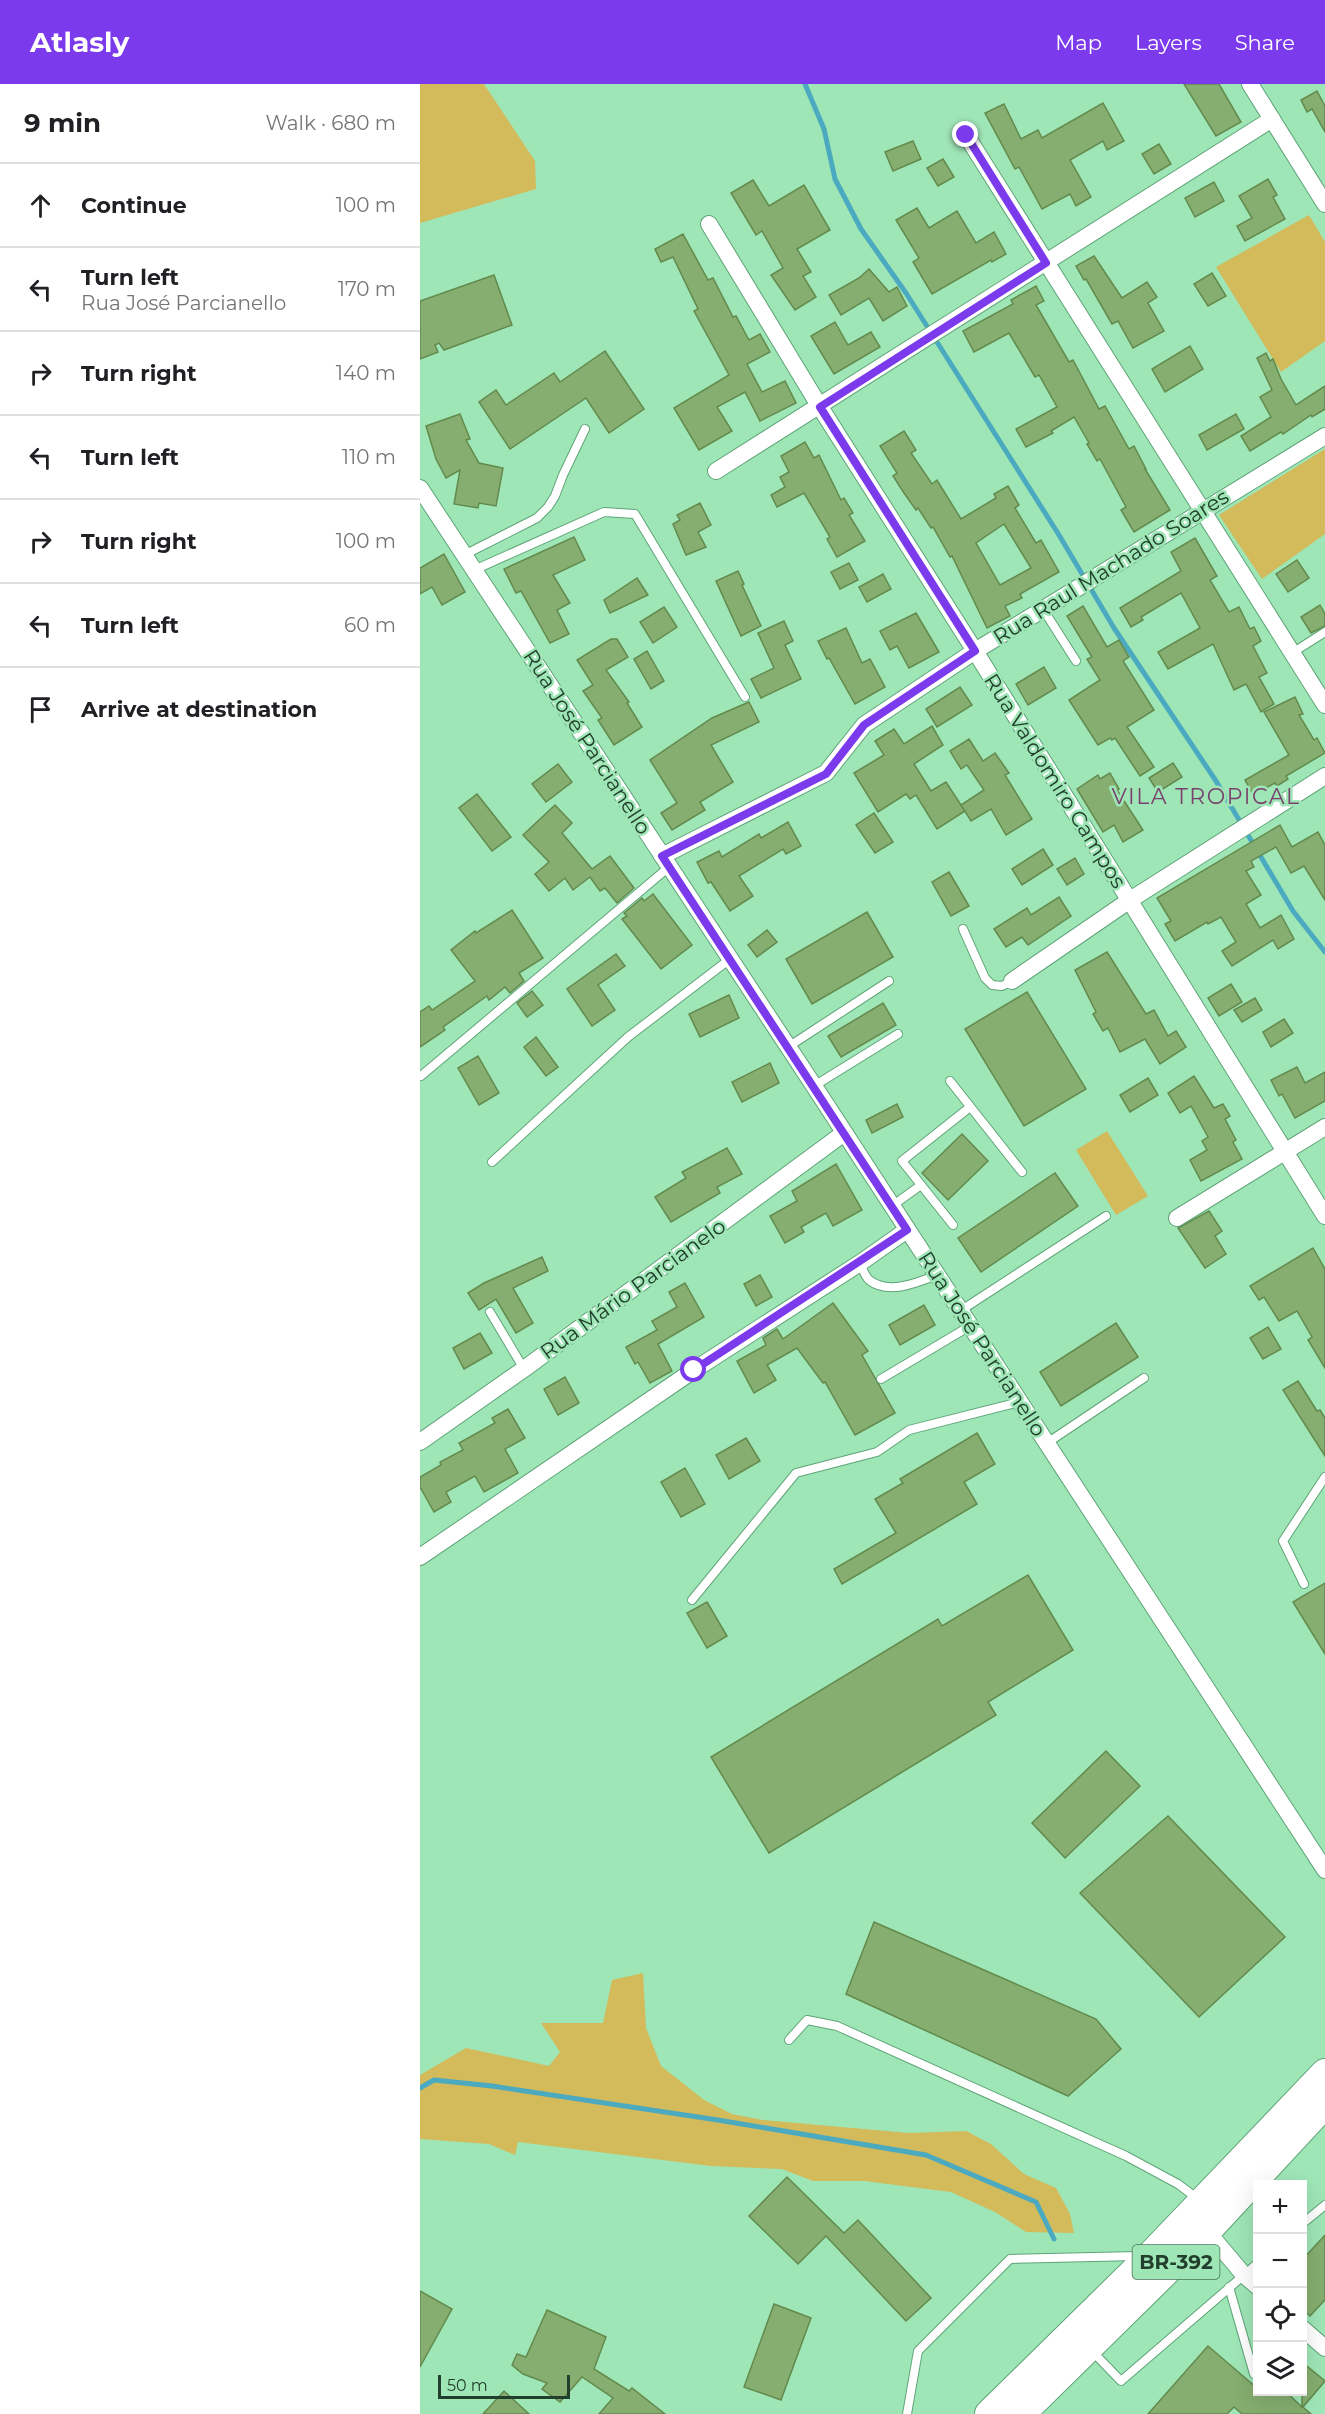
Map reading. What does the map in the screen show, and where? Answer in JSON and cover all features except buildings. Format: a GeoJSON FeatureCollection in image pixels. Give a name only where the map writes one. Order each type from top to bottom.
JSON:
{"type":"FeatureCollection","features":[{"type":"Feature","properties":{"kind":"highway","name":"BR-392"},"geometry":{"type":"LineString","coordinates":[[989,2414],[1150,2256],[1325,2073]]}},
{"type":"Feature","properties":{"kind":"highway","name":"BR-392"},"geometry":{"type":"LineString","coordinates":[[1023,2413],[1207,2231],[1325,2104]]}},
{"type":"Feature","properties":{"kind":"street"},"geometry":{"type":"LineString","coordinates":[[1250,84],[1325,204]]}},
{"type":"Feature","properties":{"kind":"street"},"geometry":{"type":"LineString","coordinates":[[716,471],[1272,119]]}},
{"type":"Feature","properties":{"kind":"street"},"geometry":{"type":"LineString","coordinates":[[966,135],[1325,705]]}},
{"type":"Feature","properties":{"kind":"street","name":"Rua Valdomiro Campos"},"geometry":{"type":"LineString","coordinates":[[709,224],[820,407],[975,651],[1325,1216]]}},
{"type":"Feature","properties":{"kind":"street","name":"Rua Raul Machado Soares"},"geometry":{"type":"LineString","coordinates":[[666,861],[826,774],[864,725],[975,651],[1325,436]]}},
{"type":"Feature","properties":{"kind":"street","name":"Rua José Parcianello"},"geometry":{"type":"LineString","coordinates":[[420,488],[814,1086],[1325,1870]]}},
{"type":"Feature","properties":{"kind":"street"},"geometry":{"type":"LineString","coordinates":[[1012,981],[1130,900],[1325,776]]}},
{"type":"Feature","properties":{"kind":"street"},"geometry":{"type":"LineString","coordinates":[[1177,1218],[1325,1127]]}},
{"type":"Feature","properties":{"kind":"street","name":"Rua Mário Parcianelo"},"geometry":{"type":"LineString","coordinates":[[420,1442],[524,1369],[844,1133]]}},
{"type":"Feature","properties":{"kind":"street"},"geometry":{"type":"LineString","coordinates":[[420,1557],[694,1370],[907,1230]]}},
{"type":"Feature","properties":{"kind":"street"},"geometry":{"type":"LineString","coordinates":[[1207,2231],[1253,2283]]}},
{"type":"Feature","properties":{"kind":"street"},"geometry":{"type":"LineString","coordinates":[[1307,2332],[1325,2348]]}},
{"type":"Feature","properties":{"kind":"lane"},"geometry":{"type":"LineString","coordinates":[[464,555],[537,518],[548,507],[585,429]]}},
{"type":"Feature","properties":{"kind":"lane"},"geometry":{"type":"LineString","coordinates":[[474,570],[604,512],[635,514],[745,697]]}},
{"type":"Feature","properties":{"kind":"lane"},"geometry":{"type":"LineString","coordinates":[[1043,609],[1076,661]]}},
{"type":"Feature","properties":{"kind":"lane"},"geometry":{"type":"LineString","coordinates":[[1292,653],[1325,632]]}},
{"type":"Feature","properties":{"kind":"lane"},"geometry":{"type":"LineString","coordinates":[[421,1076],[666,861]]}},
{"type":"Feature","properties":{"kind":"lane"},"geometry":{"type":"LineString","coordinates":[[963,928],[985,978],[992,985],[1002,986],[1012,981]]}},
{"type":"Feature","properties":{"kind":"lane"},"geometry":{"type":"LineString","coordinates":[[492,1162],[628,1037],[730,959]]}},
{"type":"Feature","properties":{"kind":"lane"},"geometry":{"type":"LineString","coordinates":[[788,1047],[889,981]]}},
{"type":"Feature","properties":{"kind":"lane"},"geometry":{"type":"LineString","coordinates":[[814,1086],[898,1034]]}},
{"type":"Feature","properties":{"kind":"lane"},"geometry":{"type":"LineString","coordinates":[[950,1081],[1022,1172]]}},
{"type":"Feature","properties":{"kind":"lane"},"geometry":{"type":"LineString","coordinates":[[953,1225],[902,1161],[970,1107]]}},
{"type":"Feature","properties":{"kind":"lane"},"geometry":{"type":"LineString","coordinates":[[892,1206],[921,1185]]}},
{"type":"Feature","properties":{"kind":"lane"},"geometry":{"type":"LineString","coordinates":[[960,1311],[1106,1216]]}},
{"type":"Feature","properties":{"kind":"lane"},"geometry":{"type":"LineString","coordinates":[[860,1263],[868,1279],[885,1288],[915,1284],[937,1275]]}},
{"type":"Feature","properties":{"kind":"lane"},"geometry":{"type":"LineString","coordinates":[[490,1312],[524,1369]]}},
{"type":"Feature","properties":{"kind":"lane"},"geometry":{"type":"LineString","coordinates":[[882,1379],[970,1326]]}},
{"type":"Feature","properties":{"kind":"lane"},"geometry":{"type":"LineString","coordinates":[[1047,1443],[1144,1378]]}},
{"type":"Feature","properties":{"kind":"lane"},"geometry":{"type":"LineString","coordinates":[[692,1600],[796,1473],[877,1452],[909,1430],[1019,1402]]}},
{"type":"Feature","properties":{"kind":"lane"},"geometry":{"type":"LineString","coordinates":[[1304,1584],[1283,1540],[1325,1477]]}},
{"type":"Feature","properties":{"kind":"lane"},"geometry":{"type":"LineString","coordinates":[[789,2040],[807,2020],[837,2026],[1126,2156],[1178,2184],[1201,2201]]}},
{"type":"Feature","properties":{"kind":"lane"},"geometry":{"type":"LineString","coordinates":[[1307,2220],[1325,2205]]}},
{"type":"Feature","properties":{"kind":"lane"},"geometry":{"type":"LineString","coordinates":[[907,2414],[918,2350],[1010,2259],[1150,2256]]}},
{"type":"Feature","properties":{"kind":"lane"},"geometry":{"type":"LineString","coordinates":[[1089,2348],[1121,2381],[1253,2267]]}},
{"type":"Feature","properties":{"kind":"lane"},"geometry":{"type":"LineString","coordinates":[[1229,2287],[1253,2371]]}},
{"type":"Feature","properties":{"kind":"shaded area"},"geometry":{"type":"Polygon","coordinates":[[[420,84],[484,84],[535,161],[536,189],[420,223],[420,84]]]}},
{"type":"Feature","properties":{"kind":"shaded area"},"geometry":{"type":"Polygon","coordinates":[[[1309,215],[1325,242],[1325,341],[1281,372],[1216,267],[1309,215]]]}},
{"type":"Feature","properties":{"kind":"shaded area"},"geometry":{"type":"Polygon","coordinates":[[[1325,449],[1325,534],[1262,579],[1219,515],[1325,449]]]}},
{"type":"Feature","properties":{"kind":"shaded area"},"geometry":{"type":"Polygon","coordinates":[[[1107,1131],[1148,1196],[1116,1215],[1076,1150],[1107,1131]]]}},
{"type":"Feature","properties":{"kind":"shaded area"},"geometry":{"type":"Polygon","coordinates":[[[643,1973],[646,2028],[661,2066],[704,2100],[732,2114],[763,2120],[909,2133],[966,2131],[991,2144],[1024,2174],[1056,2188],[1070,2214],[1074,2233],[1026,2232],[995,2212],[951,2192],[864,2181],[813,2181],[782,2169],[711,2166],[518,2142],[515,2155],[489,2144],[420,2139],[420,2075],[466,2048],[549,2066],[560,2052],[541,2023],[603,2023],[612,1980],[643,1973]]]}},
{"type":"Feature","properties":{"kind":"waterway"},"geometry":{"type":"LineString","coordinates":[[805,84],[824,129],[835,179],[861,229],[906,293],[1059,535],[1114,628],[1216,781],[1293,911],[1325,952]]}},
{"type":"Feature","properties":{"kind":"waterway"},"geometry":{"type":"LineString","coordinates":[[420,2088],[434,2080],[492,2086],[718,2120],[926,2155],[1036,2202],[1054,2239]]}},
{"type":"Feature","properties":{"kind":"district","name":"VILA TROPICAL"},"geometry":{"type":"Point","coordinates":[1206,796]}},
{"type":"Feature","properties":{"kind":"route"},"geometry":{"type":"LineString","coordinates":[[694,1370],[907,1230],[662,856],[826,774],[864,725],[975,651],[820,407],[1046,263],[966,135]]}}]}
